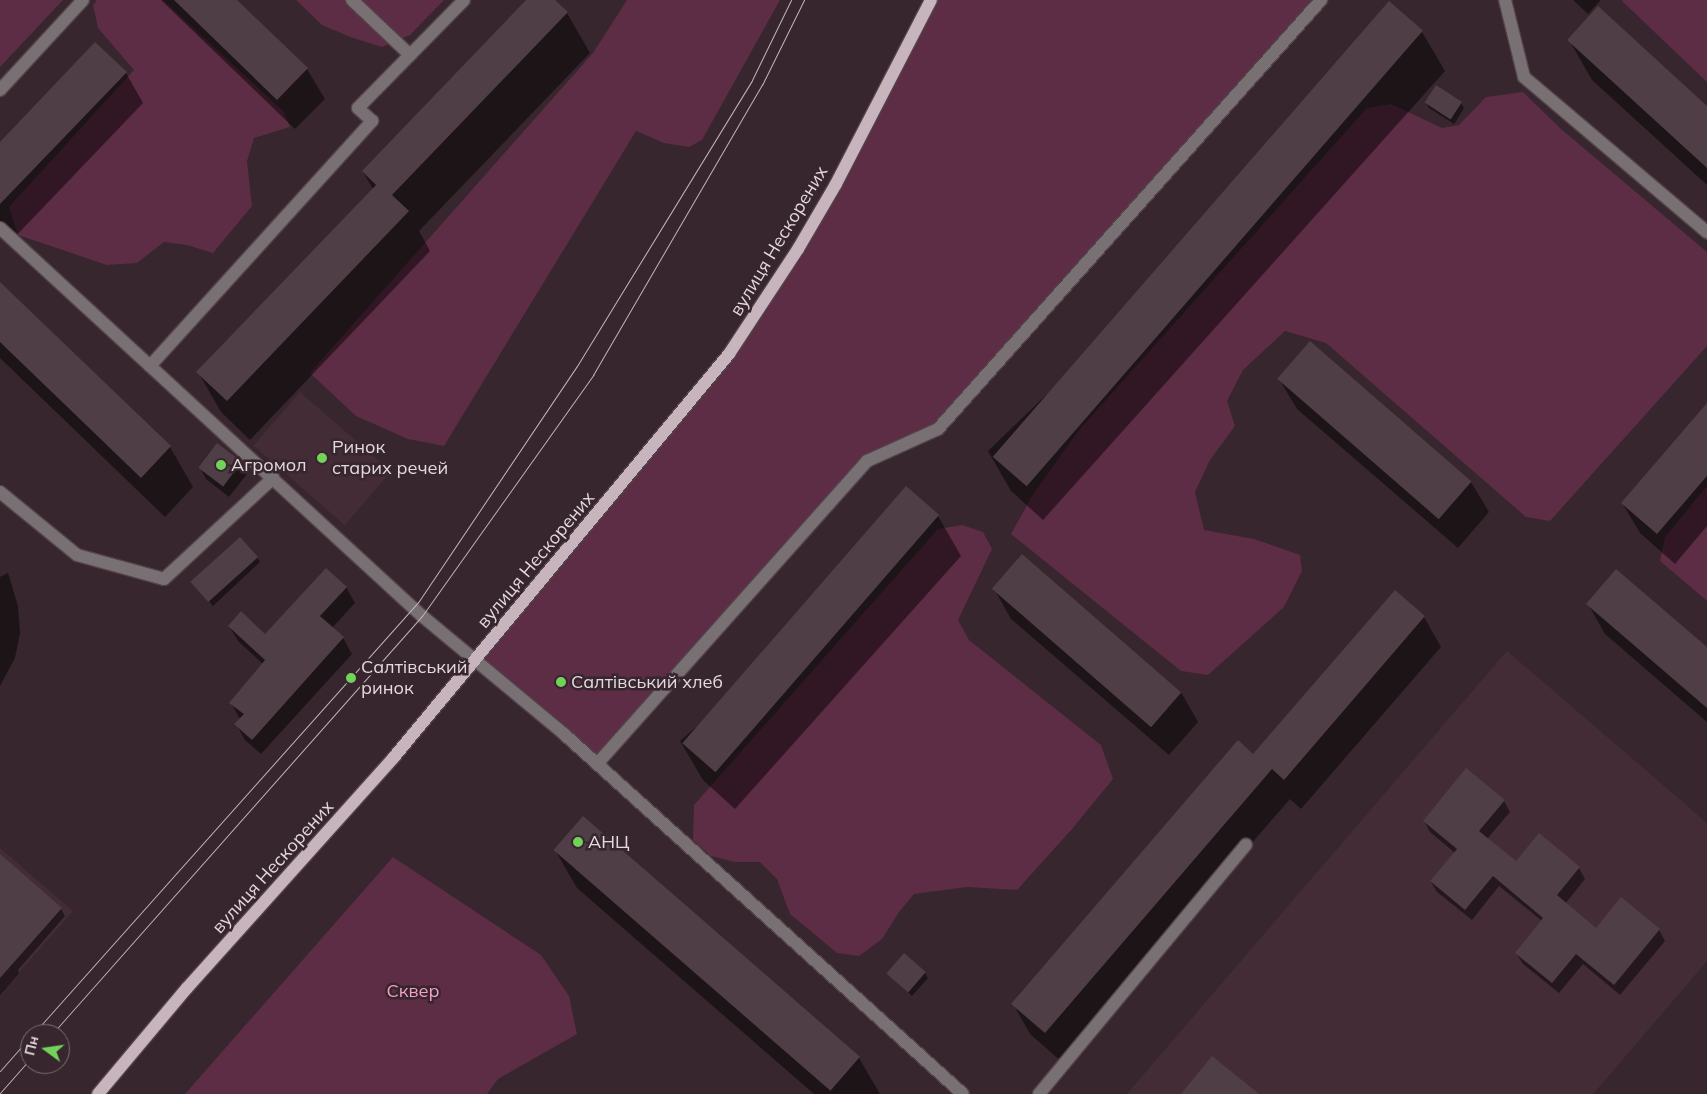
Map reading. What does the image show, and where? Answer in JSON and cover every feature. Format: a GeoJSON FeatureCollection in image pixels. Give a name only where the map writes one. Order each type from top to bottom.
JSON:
{"type":"FeatureCollection","features":[{"type":"Feature","properties":{"kind":"main road","name":"вулиця Нескорених"},"geometry":{"type":"LineString","coordinates":[[98,1094],[187,988],[372,783],[729,354],[758,313],[836,184],[931,0]]}},
{"type":"Feature","properties":{"kind":"lane"},"geometry":{"type":"LineString","coordinates":[[0,90],[83,0]]}},
{"type":"Feature","properties":{"kind":"lane"},"geometry":{"type":"LineString","coordinates":[[352,0],[410,55]]}},
{"type":"Feature","properties":{"kind":"lane"},"geometry":{"type":"LineString","coordinates":[[150,366],[372,120],[358,108],[464,0]]}},
{"type":"Feature","properties":{"kind":"lane"},"geometry":{"type":"LineString","coordinates":[[597,764],[867,461],[938,429],[1321,0]]}},
{"type":"Feature","properties":{"kind":"lane"},"geometry":{"type":"LineString","coordinates":[[1505,0],[1524,77],[1707,232]]}},
{"type":"Feature","properties":{"kind":"lane"},"geometry":{"type":"LineString","coordinates":[[0,228],[422,616],[476,659],[597,764],[963,1094]]}},
{"type":"Feature","properties":{"kind":"lane"},"geometry":{"type":"LineString","coordinates":[[0,492],[77,556],[164,579],[273,478]]}},
{"type":"Feature","properties":{"kind":"lane"},"geometry":{"type":"LineString","coordinates":[[1040,1094],[1246,845]]}},
{"type":"Feature","properties":{"kind":"shaded area","name":"Ринок старих речей"},"geometry":{"type":"Polygon","coordinates":[[[300,392],[391,471],[345,525],[253,446],[300,392]]]}},
{"type":"Feature","properties":{"kind":"shaded area"},"geometry":{"type":"Polygon","coordinates":[[[1507,651],[1707,823],[1707,961],[1593,1094],[1127,1094],[1507,651]]]}},
{"type":"Feature","properties":{"kind":"shaded area"},"geometry":{"type":"Polygon","coordinates":[[[0,848],[73,911],[0,994],[0,848]]]}},
{"type":"Feature","properties":{"kind":"green space"},"geometry":{"type":"Polygon","coordinates":[[[0,0],[63,0],[0,67],[0,0]]]}},
{"type":"Feature","properties":{"kind":"green space"},"geometry":{"type":"Polygon","coordinates":[[[97,0],[163,0],[284,112],[290,127],[254,138],[247,161],[252,206],[213,253],[187,245],[164,242],[137,263],[107,265],[18,235],[9,207],[134,70],[98,28],[93,5],[97,0]]]}},
{"type":"Feature","properties":{"kind":"green space"},"geometry":{"type":"Polygon","coordinates":[[[296,0],[444,0],[410,35],[382,47],[353,38],[322,25],[296,0]]]}},
{"type":"Feature","properties":{"kind":"green space"},"geometry":{"type":"Polygon","coordinates":[[[627,0],[780,0],[702,140],[689,147],[664,143],[636,131],[444,446],[408,439],[356,416],[310,373],[593,53],[627,0]]]}},
{"type":"Feature","properties":{"kind":"green space"},"geometry":{"type":"Polygon","coordinates":[[[929,0],[1321,0],[938,429],[867,461],[597,764],[476,659],[729,354],[798,249],[929,0]]]}},
{"type":"Feature","properties":{"kind":"green space"},"geometry":{"type":"Polygon","coordinates":[[[1622,0],[1707,0],[1707,82],[1623,2],[1622,0]]]}},
{"type":"Feature","properties":{"kind":"green space"},"geometry":{"type":"Polygon","coordinates":[[[1523,92],[1561,129],[1707,252],[1707,346],[1550,521],[1526,517],[1326,343],[1285,331],[1243,370],[1227,401],[1235,426],[1210,460],[1195,492],[1204,530],[1254,539],[1300,555],[1302,571],[1284,607],[1208,675],[1181,671],[1011,534],[1032,496],[1079,430],[1367,108],[1391,104],[1442,128],[1459,125],[1486,97],[1523,92]]]}},
{"type":"Feature","properties":{"kind":"green space"},"geometry":{"type":"Polygon","coordinates":[[[1707,486],[1707,601],[1660,561],[1665,537],[1707,486]]]}},
{"type":"Feature","properties":{"kind":"green space"},"geometry":{"type":"Polygon","coordinates":[[[962,525],[983,532],[992,549],[958,620],[969,640],[1101,745],[1113,779],[1072,829],[1017,890],[967,887],[914,894],[899,912],[882,939],[859,956],[837,953],[790,914],[777,879],[760,862],[735,862],[711,856],[693,840],[694,805],[938,529],[962,525]]]}},
{"type":"Feature","properties":{"kind":"green space","name":"Сквер"},"geometry":{"type":"Polygon","coordinates":[[[393,857],[541,955],[569,996],[577,1034],[498,1079],[487,1094],[185,1094],[393,857]]]}},
{"type":"Feature","properties":{"kind":"building"},"geometry":{"type":"Polygon","coordinates":[[[174,0],[237,0],[308,68],[277,100],[174,0]]]}},
{"type":"Feature","properties":{"kind":"building"},"geometry":{"type":"Polygon","coordinates":[[[526,0],[555,0],[568,12],[392,195],[409,211],[227,401],[196,372],[376,185],[362,171],[526,0]]]}},
{"type":"Feature","properties":{"kind":"building"},"geometry":{"type":"Polygon","coordinates":[[[1389,1],[1423,31],[1027,486],[993,457],[1389,1]]]}},
{"type":"Feature","properties":{"kind":"building"},"geometry":{"type":"Polygon","coordinates":[[[1598,6],[1707,106],[1707,168],[1567,40],[1598,6]]]}},
{"type":"Feature","properties":{"kind":"building"},"geometry":{"type":"Polygon","coordinates":[[[95,42],[127,72],[0,204],[0,142],[95,42]]]}},
{"type":"Feature","properties":{"kind":"building"},"geometry":{"type":"Polygon","coordinates":[[[1436,85],[1462,102],[1451,119],[1425,103],[1436,85]]]}},
{"type":"Feature","properties":{"kind":"building"},"geometry":{"type":"Polygon","coordinates":[[[0,282],[171,446],[141,478],[0,342],[0,282]]]}},
{"type":"Feature","properties":{"kind":"building"},"geometry":{"type":"Polygon","coordinates":[[[1310,341],[1472,481],[1439,519],[1277,379],[1310,341]]]}},
{"type":"Feature","properties":{"kind":"building"},"geometry":{"type":"Polygon","coordinates":[[[1707,403],[1707,476],[1657,534],[1621,503],[1707,403]]]}},
{"type":"Feature","properties":{"kind":"building"},"geometry":{"type":"Polygon","coordinates":[[[217,443],[242,462],[223,486],[198,468],[217,443]]]}},
{"type":"Feature","properties":{"kind":"building"},"geometry":{"type":"Polygon","coordinates":[[[906,486],[939,515],[715,772],[682,743],[906,486]]]}},
{"type":"Feature","properties":{"kind":"building"},"geometry":{"type":"Polygon","coordinates":[[[240,537],[258,557],[208,602],[190,582],[240,537]]]}},
{"type":"Feature","properties":{"kind":"building"},"geometry":{"type":"Polygon","coordinates":[[[1022,554],[1181,692],[1151,727],[992,589],[1022,554]]]}},
{"type":"Feature","properties":{"kind":"building"},"geometry":{"type":"Polygon","coordinates":[[[326,568],[347,587],[320,616],[344,637],[252,740],[234,724],[244,714],[229,703],[265,660],[228,626],[241,611],[265,634],[326,568]]]}},
{"type":"Feature","properties":{"kind":"building"},"geometry":{"type":"Polygon","coordinates":[[[1616,569],[1707,647],[1707,708],[1586,604],[1616,569]]]}},
{"type":"Feature","properties":{"kind":"building"},"geometry":{"type":"Polygon","coordinates":[[[1395,590],[1425,616],[1284,780],[1272,769],[1045,1033],[1011,1004],[1238,740],[1253,754],[1395,590]]]}},
{"type":"Feature","properties":{"kind":"building"},"geometry":{"type":"Polygon","coordinates":[[[1466,768],[1505,800],[1479,831],[1516,861],[1539,833],[1580,867],[1557,895],[1596,928],[1621,897],[1660,929],[1614,985],[1576,954],[1552,983],[1515,953],[1543,918],[1493,876],[1465,910],[1430,881],[1457,849],[1423,821],[1466,768]]]}},
{"type":"Feature","properties":{"kind":"building"},"geometry":{"type":"Polygon","coordinates":[[[583,816],[860,1057],[830,1091],[553,850],[583,816]]]}},
{"type":"Feature","properties":{"kind":"building"},"geometry":{"type":"Polygon","coordinates":[[[0,854],[62,908],[0,978],[0,854]]]}},
{"type":"Feature","properties":{"kind":"building"},"geometry":{"type":"Polygon","coordinates":[[[904,953],[926,972],[908,992],[886,973],[904,953]]]}},
{"type":"Feature","properties":{"kind":"building"},"geometry":{"type":"Polygon","coordinates":[[[1212,1056],[1259,1094],[1181,1094],[1212,1056]]]}},
{"type":"Feature","properties":{"kind":"tram line"},"geometry":{"type":"LineString","coordinates":[[42,1024],[419,601],[577,366],[752,80],[791,0]]}},
{"type":"Feature","properties":{"kind":"tram line"},"geometry":{"type":"LineString","coordinates":[[61,1024],[422,616],[593,375],[762,85],[804,0]]}},
{"type":"Feature","properties":{"kind":"tram line"},"geometry":{"type":"LineString","coordinates":[[0,1071],[20,1048]]}},
{"type":"Feature","properties":{"kind":"tram line"},"geometry":{"type":"LineString","coordinates":[[0,1093],[20,1070]]}},
{"type":"Feature","properties":{"kind":"place","name":"Ринок старих речей"},"geometry":{"type":"Point","coordinates":[322,458]}},
{"type":"Feature","properties":{"kind":"place","name":"Агромол"},"geometry":{"type":"Point","coordinates":[221,465]}},
{"type":"Feature","properties":{"kind":"place","name":"Салтівський ринок"},"geometry":{"type":"Point","coordinates":[351,678]}},
{"type":"Feature","properties":{"kind":"place","name":"Салтівський хлеб"},"geometry":{"type":"Point","coordinates":[561,682]}},
{"type":"Feature","properties":{"kind":"place","name":"АНЦ"},"geometry":{"type":"Point","coordinates":[578,842]}}]}
